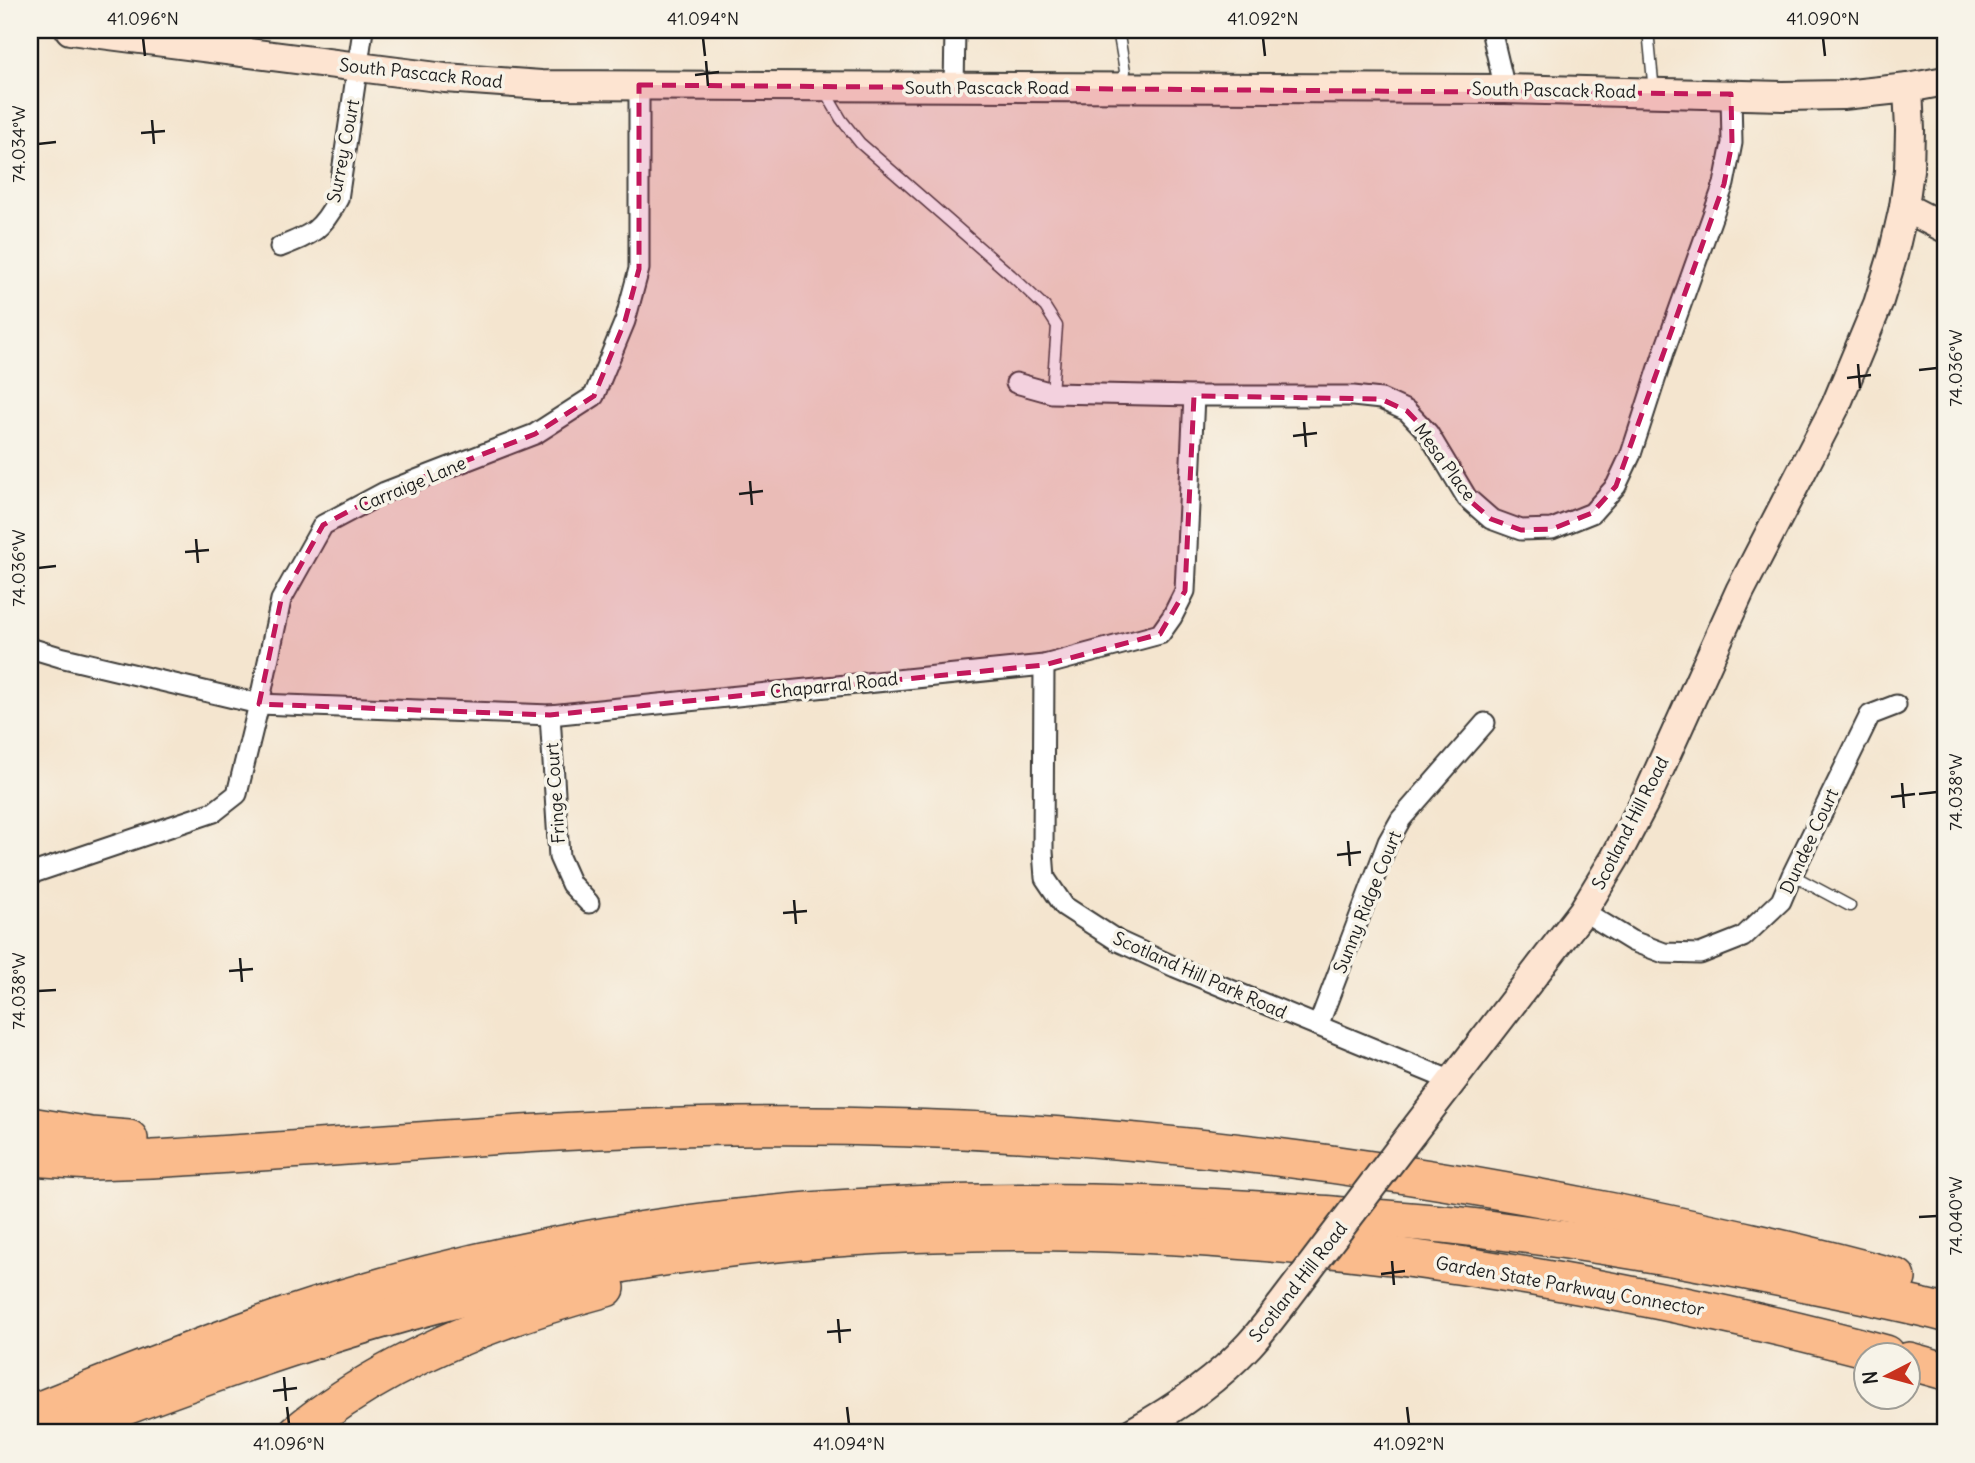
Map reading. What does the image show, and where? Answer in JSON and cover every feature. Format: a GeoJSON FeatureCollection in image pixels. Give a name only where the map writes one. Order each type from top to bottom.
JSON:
{"type":"FeatureCollection","features":[{"type":"Feature","properties":{"kind":"highway"},"geometry":{"type":"LineString","coordinates":[[30,1126],[122,1139],[309,1149]]}},
{"type":"Feature","properties":{"kind":"highway"},"geometry":{"type":"LineString","coordinates":[[30,1157],[121,1161],[612,1129],[735,1126],[919,1129],[1116,1141],[1226,1151],[1347,1167],[1528,1196],[1818,1257],[1945,1292]]}},
{"type":"Feature","properties":{"kind":"highway"},"geometry":{"type":"LineString","coordinates":[[30,1414],[290,1315],[360,1293],[467,1265],[563,1244],[673,1226],[774,1213],[895,1205],[1017,1202],[1140,1204],[1261,1210],[1450,1225],[1740,1269],[1945,1314]]}},
{"type":"Feature","properties":{"kind":"highway"},"geometry":{"type":"LineString","coordinates":[[55,1433],[299,1343],[415,1309],[533,1281],[653,1259],[774,1243],[956,1231]]}},
{"type":"Feature","properties":{"kind":"highway"},"geometry":{"type":"LineString","coordinates":[[297,1433],[351,1394],[418,1357],[491,1326],[571,1298],[689,1270],[956,1231]]}},
{"type":"Feature","properties":{"kind":"highway","name":"Garden State Parkway Connector"},"geometry":{"type":"LineString","coordinates":[[956,1231],[1077,1232],[1199,1238],[1429,1261],[1682,1305],[1853,1345]]}},
{"type":"Feature","properties":{"kind":"highway"},"geometry":{"type":"LineString","coordinates":[[1923,1365],[1945,1371]]}},
{"type":"Feature","properties":{"kind":"street","name":"South Pascack Road"},"geometry":{"type":"LineString","coordinates":[[70,30],[358,68],[541,85],[1506,89],[1843,95],[1945,81]]}},
{"type":"Feature","properties":{"kind":"street","name":"Surrey Court"},"geometry":{"type":"LineString","coordinates":[[280,247],[306,237],[326,222],[338,199],[363,30]]}},
{"type":"Feature","properties":{"kind":"street"},"geometry":{"type":"LineString","coordinates":[[954,30],[954,87]]}},
{"type":"Feature","properties":{"kind":"street"},"geometry":{"type":"LineString","coordinates":[[1491,30],[1506,89]]}},
{"type":"Feature","properties":{"kind":"street","name":"Carraige Lane"},"geometry":{"type":"LineString","coordinates":[[30,874],[214,812],[237,794],[281,600],[323,526],[385,492],[535,434],[594,396],[625,321],[639,269],[639,85]]}},
{"type":"Feature","properties":{"kind":"street","name":"Scotland Hill Road"},"geometry":{"type":"LineString","coordinates":[[1131,1433],[1211,1381],[1249,1346],[1583,911],[1615,859],[1646,799],[1740,591],[1836,405],[1878,304],[1904,207],[1909,170],[1908,88]]}},
{"type":"Feature","properties":{"kind":"street","name":"Mesa Place"},"geometry":{"type":"LineString","coordinates":[[1016,383],[1052,393],[1353,396],[1381,400],[1407,411],[1428,433],[1467,498],[1491,519],[1521,530],[1552,529],[1592,513],[1616,485],[1631,454],[1724,184],[1732,143],[1731,94]]}},
{"type":"Feature","properties":{"kind":"street"},"geometry":{"type":"LineString","coordinates":[[1904,207],[1945,228]]}},
{"type":"Feature","properties":{"kind":"street","name":"Chaparral Road"},"geometry":{"type":"LineString","coordinates":[[30,648],[259,704],[550,715],[1044,665],[1160,634],[1172,617],[1185,591],[1194,396]]}},
{"type":"Feature","properties":{"kind":"street","name":"Scotland Hill Park Road"},"geometry":{"type":"LineString","coordinates":[[1044,665],[1042,851],[1045,878],[1064,906],[1118,941],[1175,967],[1452,1081]]}},
{"type":"Feature","properties":{"kind":"street","name":"Dundee Court"},"geometry":{"type":"LineString","coordinates":[[1583,911],[1632,941],[1664,953],[1700,954],[1743,937],[1781,901],[1870,715],[1896,705]]}},
{"type":"Feature","properties":{"kind":"street","name":"Fringe Court"},"geometry":{"type":"LineString","coordinates":[[550,715],[559,858],[571,884],[589,903]]}},
{"type":"Feature","properties":{"kind":"street","name":"Sunny Ridge Court"},"geometry":{"type":"LineString","coordinates":[[1318,1026],[1388,842],[1401,819],[1485,723]]}},
{"type":"Feature","properties":{"kind":"lane"},"geometry":{"type":"LineString","coordinates":[[1118,30],[1125,71],[1121,87]]}},
{"type":"Feature","properties":{"kind":"lane"},"geometry":{"type":"LineString","coordinates":[[1648,30],[1654,92]]}},
{"type":"Feature","properties":{"kind":"lane"},"geometry":{"type":"LineString","coordinates":[[822,86],[841,119],[860,143],[1045,307],[1057,326],[1052,393]]}},
{"type":"Feature","properties":{"kind":"lane"},"geometry":{"type":"LineString","coordinates":[[1792,875],[1850,906]]}},
{"type":"Feature","properties":{"kind":"highlighted area"},"geometry":{"type":"Polygon","coordinates":[[[639,85],[1731,94],[1732,143],[1724,184],[1616,486],[1592,513],[1552,529],[1521,530],[1491,519],[1467,498],[1428,433],[1407,411],[1381,399],[1194,396],[1185,591],[1160,634],[1044,665],[550,715],[259,704],[281,600],[323,525],[385,492],[535,434],[594,396],[625,321],[639,269],[639,85]]]}}]}
